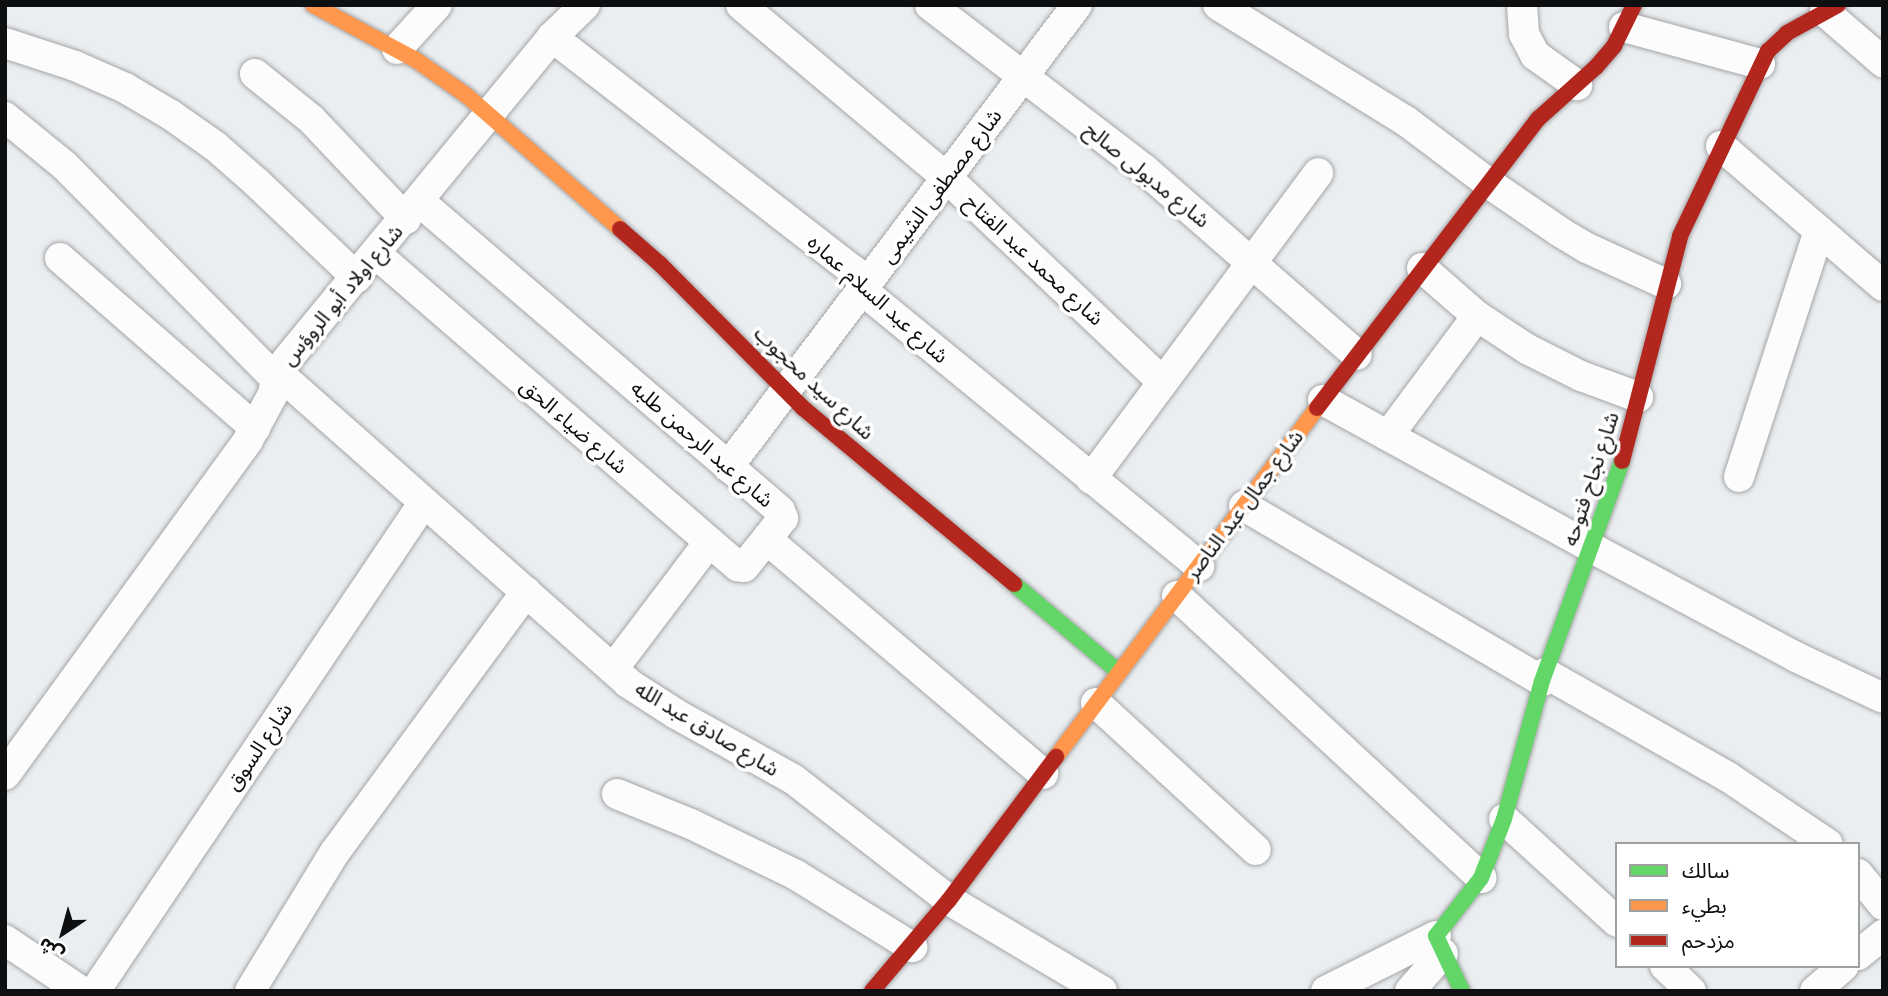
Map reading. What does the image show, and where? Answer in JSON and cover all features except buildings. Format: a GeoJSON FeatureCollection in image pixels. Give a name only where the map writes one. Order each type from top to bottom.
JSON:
{"type":"FeatureCollection","features":[{"type":"Feature","properties":{"kind":"street","name":"شارع سيد محجوب"},"geometry":{"type":"LineString","coordinates":[[313,5],[397,49],[466,95],[660,264],[786,390],[1119,673]]}},
{"type":"Feature","properties":{"kind":"street"},"geometry":{"type":"LineString","coordinates":[[397,49],[437,5]]}},
{"type":"Feature","properties":{"kind":"street","name":"شارع اولاد أبو الروؤس"},"geometry":{"type":"LineString","coordinates":[[5,775],[255,428],[273,394],[277,376],[552,37],[585,5]]}},
{"type":"Feature","properties":{"kind":"street","name":"شارع محمد عبد الفتاح"},"geometry":{"type":"LineString","coordinates":[[741,5],[947,177],[1163,382]]}},
{"type":"Feature","properties":{"kind":"street","name":"شارع مدبولى صالح"},"geometry":{"type":"LineString","coordinates":[[930,5],[1145,170],[1357,355]]}},
{"type":"Feature","properties":{"kind":"street","name":"شارع مصطفى الشيمى"},"geometry":{"type":"LineString","coordinates":[[728,467],[1077,5]]}},
{"type":"Feature","properties":{"kind":"street"},"geometry":{"type":"LineString","coordinates":[[1218,5],[1406,121],[1487,182],[1587,248],[1666,284]]}},
{"type":"Feature","properties":{"kind":"street"},"geometry":{"type":"LineString","coordinates":[[1522,5],[1524,34],[1535,55],[1559,75],[1577,85]]}},
{"type":"Feature","properties":{"kind":"street"},"geometry":{"type":"LineString","coordinates":[[1832,9],[1883,62]]}},
{"type":"Feature","properties":{"kind":"street","name":"شارع نجاح فتوحه"},"geometry":{"type":"LineString","coordinates":[[1439,945],[1446,928],[1481,878],[1504,819],[1544,677],[1620,468],[1680,236],[1760,64],[1787,33],[1832,9]]}},
{"type":"Feature","properties":{"kind":"street","name":"شارع جمال عبد الناصر"},"geometry":{"type":"LineString","coordinates":[[872,991],[912,947],[949,900],[1487,182],[1538,119],[1577,85],[1614,46],[1629,16],[1760,64]]}},
{"type":"Feature","properties":{"kind":"street","name":"شارع عبد السلام عماره"},"geometry":{"type":"LineString","coordinates":[[552,37],[854,271],[860,278],[862,290],[1199,566]]}},
{"type":"Feature","properties":{"kind":"street"},"geometry":{"type":"LineString","coordinates":[[5,43],[75,66],[125,88],[172,115],[215,146],[256,182],[357,278]]}},
{"type":"Feature","properties":{"kind":"street","name":"شارع عبد الرحمن طلبه"},"geometry":{"type":"LineString","coordinates":[[255,74],[311,119],[413,210],[728,467],[782,515],[768,537],[771,543],[1043,774]]}},
{"type":"Feature","properties":{"kind":"street","name":"شارع صادق عبد الله"},"geometry":{"type":"LineString","coordinates":[[5,117],[65,166],[277,376],[612,669],[676,714],[807,789],[949,900],[1102,991]]}},
{"type":"Feature","properties":{"kind":"street"},"geometry":{"type":"LineString","coordinates":[[1721,146],[1883,286]]}},
{"type":"Feature","properties":{"kind":"street"},"geometry":{"type":"LineString","coordinates":[[1091,480],[1318,173]]}},
{"type":"Feature","properties":{"kind":"street"},"geometry":{"type":"LineString","coordinates":[[1739,477],[1819,231]]}},
{"type":"Feature","properties":{"kind":"street","name":"شارع ضياء الحق"},"geometry":{"type":"LineString","coordinates":[[376,254],[741,568],[768,537]]}},
{"type":"Feature","properties":{"kind":"street"},"geometry":{"type":"LineString","coordinates":[[60,258],[255,428]]}},
{"type":"Feature","properties":{"kind":"street"},"geometry":{"type":"LineString","coordinates":[[1422,268],[1477,316],[1527,349],[1581,376],[1638,397]]}},
{"type":"Feature","properties":{"kind":"street"},"geometry":{"type":"LineString","coordinates":[[1388,436],[1477,316]]}},
{"type":"Feature","properties":{"kind":"street"},"geometry":{"type":"LineString","coordinates":[[1323,400],[1796,657],[1883,698]]}},
{"type":"Feature","properties":{"kind":"street","name":"شارع السوق"},"geometry":{"type":"LineString","coordinates":[[94,991],[424,502]]}},
{"type":"Feature","properties":{"kind":"street"},"geometry":{"type":"LineString","coordinates":[[1244,506],[1544,677],[1728,777],[1825,842]]}},
{"type":"Feature","properties":{"kind":"street"},"geometry":{"type":"LineString","coordinates":[[612,669],[709,542]]}},
{"type":"Feature","properties":{"kind":"street"},"geometry":{"type":"LineString","coordinates":[[250,991],[335,852],[526,592]]}},
{"type":"Feature","properties":{"kind":"street"},"geometry":{"type":"LineString","coordinates":[[1177,596],[1481,878]]}},
{"type":"Feature","properties":{"kind":"street"},"geometry":{"type":"LineString","coordinates":[[1096,703],[1256,850]]}},
{"type":"Feature","properties":{"kind":"street"},"geometry":{"type":"LineString","coordinates":[[617,794],[691,824],[796,875],[912,947]]}},
{"type":"Feature","properties":{"kind":"street"},"geometry":{"type":"LineString","coordinates":[[1504,819],[1615,920]]}},
{"type":"Feature","properties":{"kind":"street"},"geometry":{"type":"LineString","coordinates":[[1860,876],[1883,905]]}},
{"type":"Feature","properties":{"kind":"street"},"geometry":{"type":"LineString","coordinates":[[5,940],[81,991]]}},
{"type":"Feature","properties":{"kind":"street"},"geometry":{"type":"LineString","coordinates":[[1326,991],[1439,945]]}},
{"type":"Feature","properties":{"kind":"street"},"geometry":{"type":"LineString","coordinates":[[1410,991],[1439,945]]}},
{"type":"Feature","properties":{"kind":"street"},"geometry":{"type":"LineString","coordinates":[[1439,945],[1462,991]]}},
{"type":"Feature","properties":{"kind":"street"},"geometry":{"type":"LineString","coordinates":[[1667,968],[1692,991]]}},
{"type":"Feature","properties":{"kind":"street"},"geometry":{"type":"LineString","coordinates":[[1815,991],[1849,968]]}},
{"type":"Feature","properties":{"kind":"traffic: fast"},"geometry":{"type":"LineString","coordinates":[[1462,991],[1436,936],[1481,878],[1504,819],[1542,681],[1622,461]]}},
{"type":"Feature","properties":{"kind":"traffic: fast"},"geometry":{"type":"LineString","coordinates":[[1014,584],[1119,672]]}},
{"type":"Feature","properties":{"kind":"traffic: slow"},"geometry":{"type":"LineString","coordinates":[[313,5],[416,60],[466,95],[620,229]]}},
{"type":"Feature","properties":{"kind":"traffic: slow"},"geometry":{"type":"LineString","coordinates":[[1056,757],[1317,408]]}},
{"type":"Feature","properties":{"kind":"traffic: jam"},"geometry":{"type":"LineString","coordinates":[[1317,408],[1538,119],[1596,67],[1614,46],[1634,5]]}},
{"type":"Feature","properties":{"kind":"traffic: jam"},"geometry":{"type":"LineString","coordinates":[[1622,461],[1680,236],[1768,51],[1787,33],[1838,5]]}},
{"type":"Feature","properties":{"kind":"traffic: jam"},"geometry":{"type":"LineString","coordinates":[[620,229],[660,264],[803,408],[1014,584]]}},
{"type":"Feature","properties":{"kind":"traffic: jam"},"geometry":{"type":"LineString","coordinates":[[872,991],[949,900],[1056,757]]}}]}
